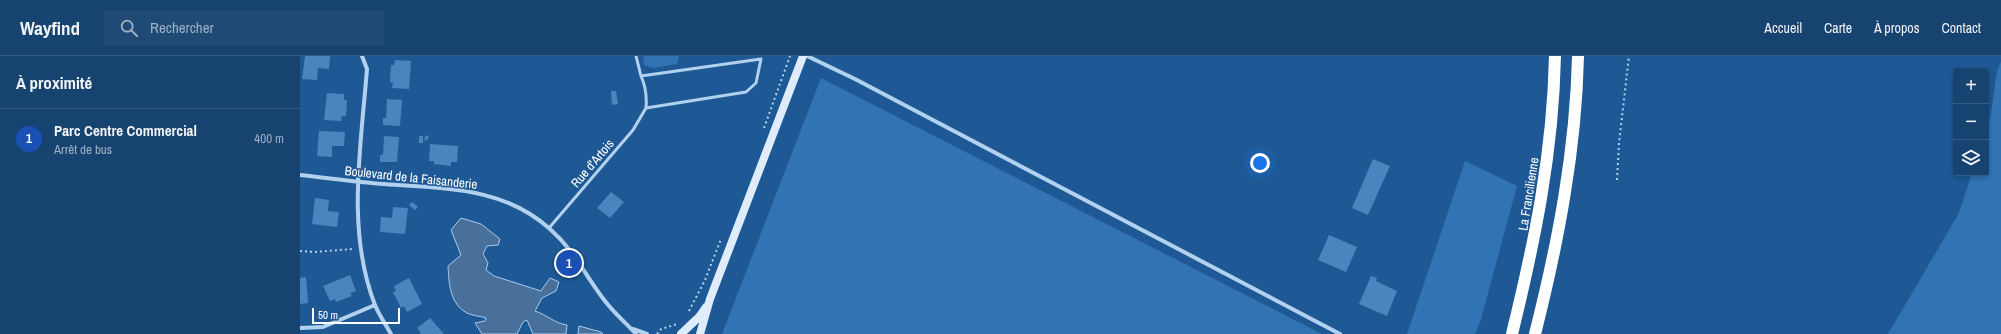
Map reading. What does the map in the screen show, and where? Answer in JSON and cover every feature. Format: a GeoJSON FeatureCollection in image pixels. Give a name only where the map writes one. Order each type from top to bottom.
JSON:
{"type":"FeatureCollection","features":[{"type":"Feature","properties":{"kind":"highway","name":"La Francilienne"},"geometry":{"type":"LineString","coordinates":[[1512,334],[1532,256],[1544,187],[1553,118],[1555,56]]}},
{"type":"Feature","properties":{"kind":"highway"},"geometry":{"type":"LineString","coordinates":[[1535,334],[1554,260],[1566,192],[1574,121],[1578,56]]}},
{"type":"Feature","properties":{"kind":"street"},"geometry":{"type":"LineString","coordinates":[[362,56],[367,69],[358,182],[362,262],[375,306],[391,334]]}},
{"type":"Feature","properties":{"kind":"street"},"geometry":{"type":"LineString","coordinates":[[700,334],[710,299],[803,56]]}},
{"type":"Feature","properties":{"kind":"street"},"geometry":{"type":"LineString","coordinates":[[807,56],[862,82],[1340,334]]}},
{"type":"Feature","properties":{"kind":"street","name":"Boulevard de la Faisanderie"},"geometry":{"type":"LineString","coordinates":[[300,174],[358,182],[465,191],[491,195],[514,205],[549,228],[563,241],[580,262],[604,300],[636,334]]}},
{"type":"Feature","properties":{"kind":"street"},"geometry":{"type":"LineString","coordinates":[[681,334],[699,317],[710,299]]}},
{"type":"Feature","properties":{"kind":"street"},"geometry":{"type":"LineString","coordinates":[[300,328],[323,327],[375,306]]}},
{"type":"Feature","properties":{"kind":"street","name":"Boulevard de la Faisanderie"},"geometry":{"type":"LineString","coordinates":[[632,328],[647,334]]}},
{"type":"Feature","properties":{"kind":"lane"},"geometry":{"type":"LineString","coordinates":[[636,56],[641,76],[646,91],[646,108],[746,92],[756,83],[761,59],[641,76]]}},
{"type":"Feature","properties":{"kind":"lane","name":"Rue d'Artois"},"geometry":{"type":"LineString","coordinates":[[549,228],[633,130],[646,108]]}},
{"type":"Feature","properties":{"kind":"path"},"geometry":{"type":"LineString","coordinates":[[761,134],[790,56]]}},
{"type":"Feature","properties":{"kind":"path"},"geometry":{"type":"LineString","coordinates":[[1617,180],[1619,143],[1629,56]]}},
{"type":"Feature","properties":{"kind":"path"},"geometry":{"type":"LineString","coordinates":[[688,314],[699,293],[722,236]]}},
{"type":"Feature","properties":{"kind":"path"},"geometry":{"type":"LineString","coordinates":[[300,252],[361,249]]}},
{"type":"Feature","properties":{"kind":"path"},"geometry":{"type":"LineString","coordinates":[[657,334],[662,328],[672,326],[682,321]]}},
{"type":"Feature","properties":{"kind":"shaded area"},"geometry":{"type":"Polygon","coordinates":[[[643,56],[679,56],[677,64],[653,68],[644,65],[643,56]]]}},
{"type":"Feature","properties":{"kind":"shaded area"},"geometry":{"type":"Polygon","coordinates":[[[2001,62],[2001,334],[1888,334],[1959,213],[1971,176],[1989,176],[1989,126],[1997,71],[2001,62]]]}},
{"type":"Feature","properties":{"kind":"shaded area"},"geometry":{"type":"Polygon","coordinates":[[[821,78],[1322,334],[722,334],[821,78]]]}},
{"type":"Feature","properties":{"kind":"shaded area"},"geometry":{"type":"Polygon","coordinates":[[[1465,161],[1517,186],[1481,319],[1475,334],[1407,334],[1465,161]]]}},
{"type":"Feature","properties":{"kind":"shaded area"},"geometry":{"type":"Polygon","coordinates":[[[461,218],[481,224],[500,239],[498,245],[487,246],[483,254],[488,263],[486,270],[494,276],[541,291],[550,278],[559,282],[556,291],[542,298],[535,311],[558,323],[567,325],[566,334],[533,334],[527,320],[523,322],[517,334],[482,334],[475,323],[485,321],[486,318],[469,314],[461,309],[454,299],[450,286],[448,266],[461,255],[451,230],[461,218]]]}},
{"type":"Feature","properties":{"kind":"shaded area"},"geometry":{"type":"Polygon","coordinates":[[[579,326],[601,332],[603,334],[578,334],[579,326]]]}},
{"type":"Feature","properties":{"kind":"building"},"geometry":{"type":"Polygon","coordinates":[[[305,56],[330,56],[329,69],[318,68],[317,80],[302,79],[305,56]]]}},
{"type":"Feature","properties":{"kind":"building"},"geometry":{"type":"Polygon","coordinates":[[[395,60],[411,61],[409,89],[392,88],[393,83],[390,82],[391,65],[394,65],[395,60]]]}},
{"type":"Feature","properties":{"kind":"building"},"geometry":{"type":"Polygon","coordinates":[[[611,91],[616,91],[618,104],[612,105],[611,91]]]}},
{"type":"Feature","properties":{"kind":"building"},"geometry":{"type":"Polygon","coordinates":[[[327,93],[344,94],[344,100],[347,100],[346,116],[342,116],[341,121],[324,120],[327,93]]]}},
{"type":"Feature","properties":{"kind":"building"},"geometry":{"type":"Polygon","coordinates":[[[387,99],[402,100],[400,126],[383,125],[383,118],[386,118],[387,99]]]}},
{"type":"Feature","properties":{"kind":"building"},"geometry":{"type":"Polygon","coordinates":[[[319,131],[345,132],[344,146],[332,146],[332,157],[317,156],[319,131]]]}},
{"type":"Feature","properties":{"kind":"building"},"geometry":{"type":"Polygon","coordinates":[[[427,135],[429,137],[426,141],[424,138],[427,135]]]}},
{"type":"Feature","properties":{"kind":"building"},"geometry":{"type":"Polygon","coordinates":[[[384,136],[399,137],[397,162],[380,162],[380,155],[383,155],[384,136]]]}},
{"type":"Feature","properties":{"kind":"building"},"geometry":{"type":"Polygon","coordinates":[[[419,136],[423,136],[423,143],[419,143],[419,136]]]}},
{"type":"Feature","properties":{"kind":"building"},"geometry":{"type":"Polygon","coordinates":[[[430,144],[458,146],[457,162],[451,162],[451,166],[434,164],[434,161],[429,161],[430,144]]]}},
{"type":"Feature","properties":{"kind":"building"},"geometry":{"type":"Polygon","coordinates":[[[1373,159],[1390,166],[1368,215],[1352,208],[1373,159]]]}},
{"type":"Feature","properties":{"kind":"building"},"geometry":{"type":"Polygon","coordinates":[[[611,192],[624,202],[610,218],[597,208],[611,192]]]}},
{"type":"Feature","properties":{"kind":"building"},"geometry":{"type":"Polygon","coordinates":[[[315,198],[329,200],[328,211],[339,212],[337,227],[312,224],[315,198]]]}},
{"type":"Feature","properties":{"kind":"building"},"geometry":{"type":"Polygon","coordinates":[[[412,202],[418,207],[415,210],[409,205],[412,202]]]}},
{"type":"Feature","properties":{"kind":"building"},"geometry":{"type":"Polygon","coordinates":[[[393,207],[408,208],[405,234],[380,232],[381,217],[392,218],[393,207]]]}},
{"type":"Feature","properties":{"kind":"building"},"geometry":{"type":"Polygon","coordinates":[[[1329,235],[1357,247],[1346,272],[1318,260],[1329,235]]]}},
{"type":"Feature","properties":{"kind":"building"},"geometry":{"type":"Polygon","coordinates":[[[350,275],[356,291],[350,293],[352,296],[336,302],[335,299],[330,301],[323,286],[350,275]]]}},
{"type":"Feature","properties":{"kind":"building"},"geometry":{"type":"Polygon","coordinates":[[[1371,276],[1377,278],[1376,281],[1397,291],[1387,316],[1359,304],[1371,276]]]}},
{"type":"Feature","properties":{"kind":"building"},"geometry":{"type":"Polygon","coordinates":[[[306,277],[308,303],[300,304],[300,278],[306,277]]]}},
{"type":"Feature","properties":{"kind":"building"},"geometry":{"type":"Polygon","coordinates":[[[409,278],[422,304],[407,312],[404,306],[401,308],[393,292],[396,291],[394,286],[409,278]]]}},
{"type":"Feature","properties":{"kind":"building"},"geometry":{"type":"Polygon","coordinates":[[[430,318],[444,334],[419,334],[421,333],[417,328],[430,318]]]}},
{"type":"Feature","properties":{"kind":"place","name":"Parc Centre Commercial"},"geometry":{"type":"Point","coordinates":[569,263]}}]}
